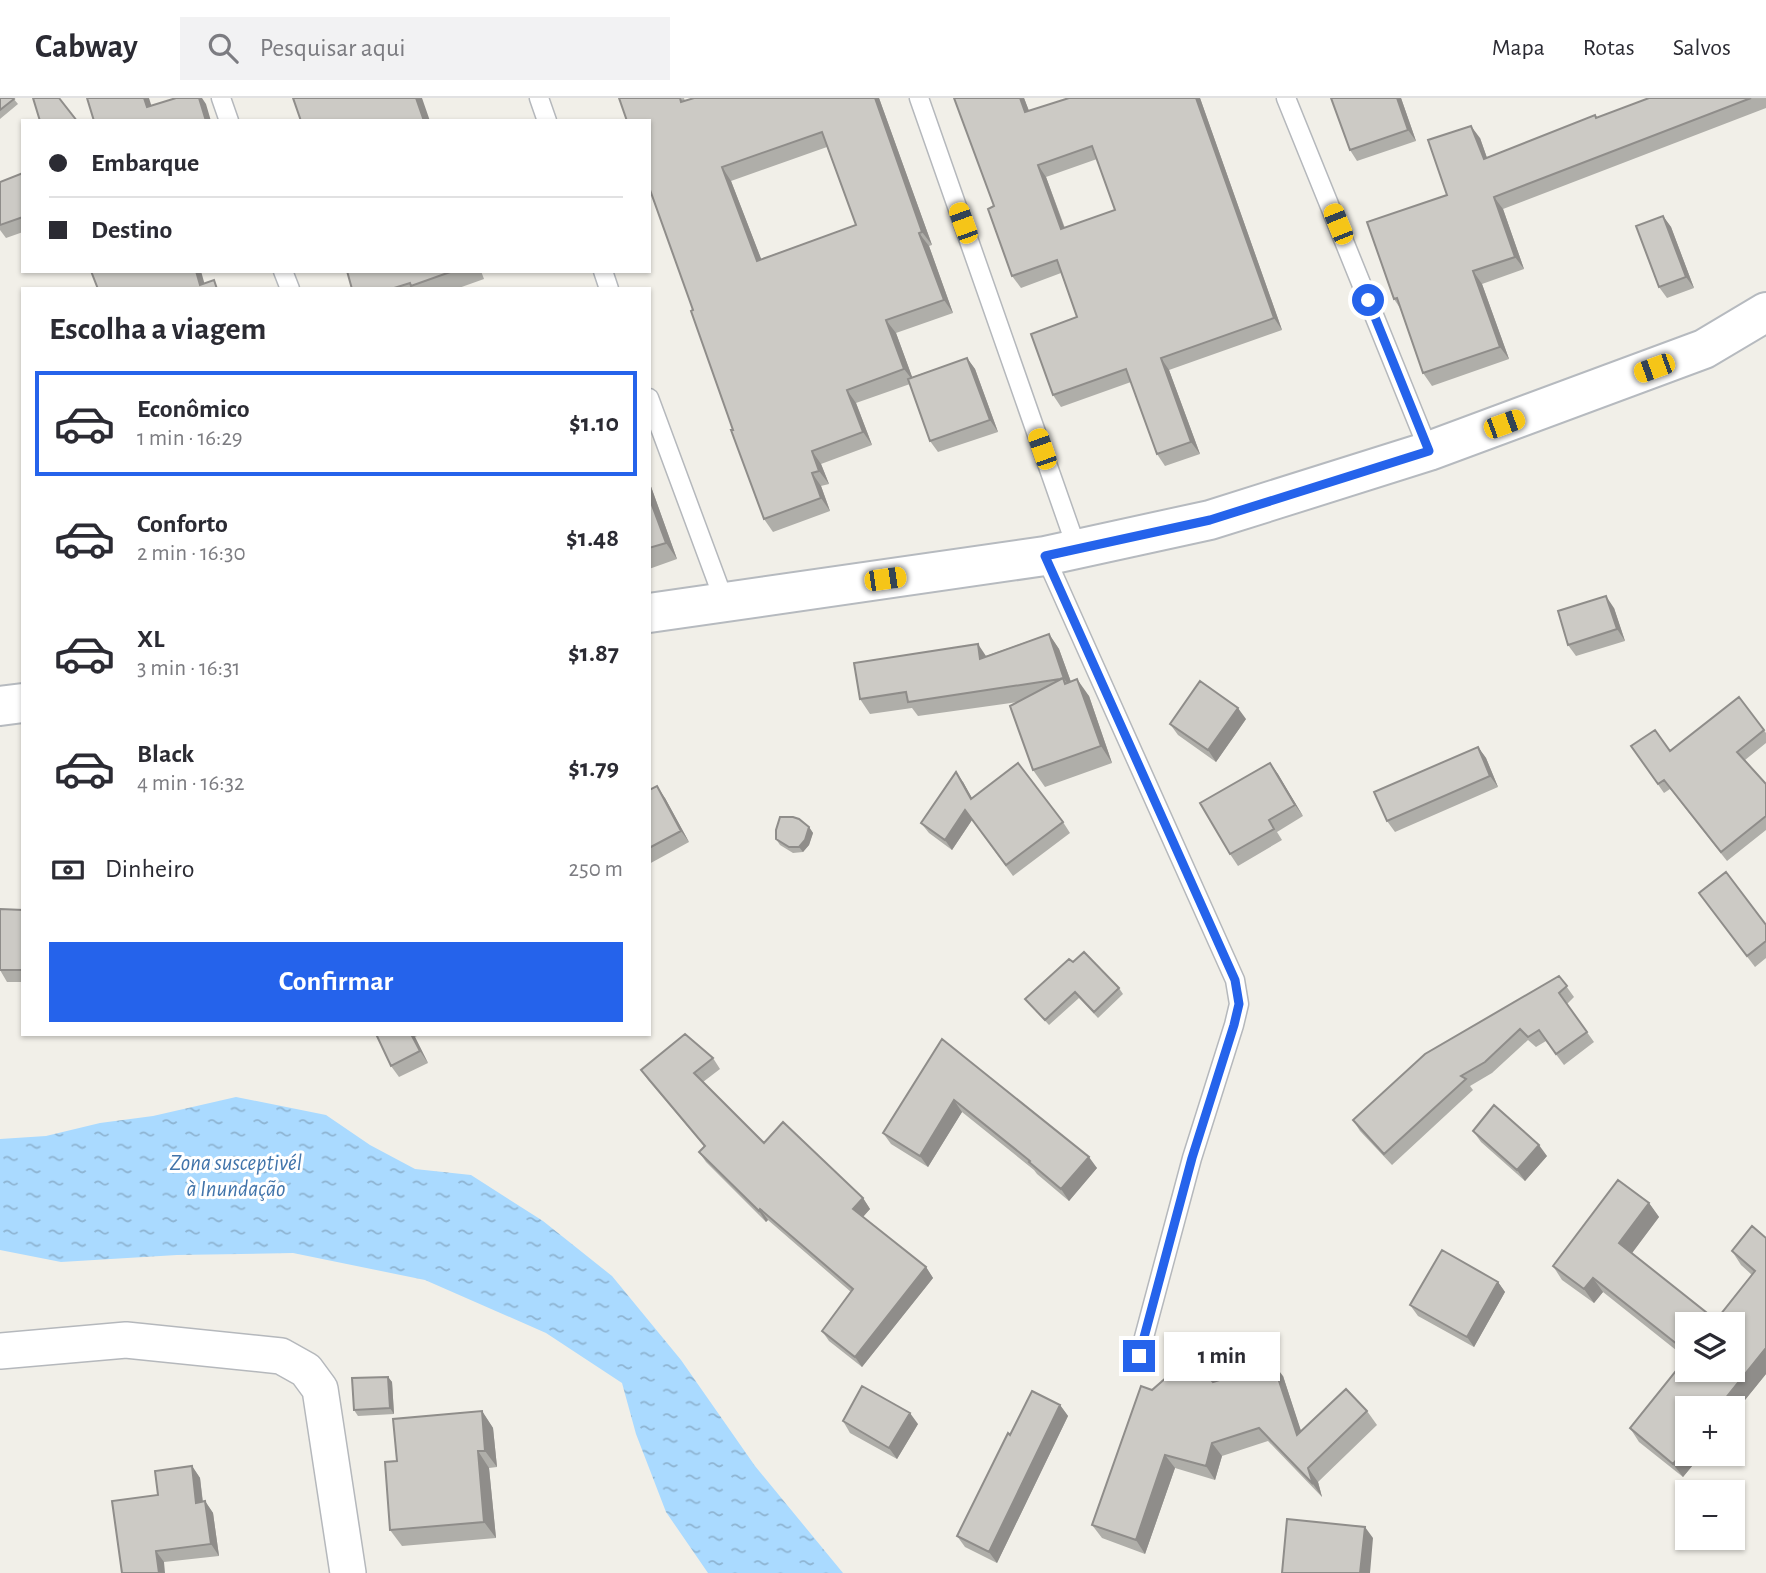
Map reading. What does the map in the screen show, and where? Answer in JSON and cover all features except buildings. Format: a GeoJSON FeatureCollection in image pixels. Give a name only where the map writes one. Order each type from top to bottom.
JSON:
{"type":"FeatureCollection","features":[{"type":"Feature","properties":{"kind":"main road"},"geometry":{"type":"LineString","coordinates":[[651,613],[1061,553],[1210,520],[1429,451],[1704,349],[1766,312]]}},
{"type":"Feature","properties":{"kind":"main road"},"geometry":{"type":"LineString","coordinates":[[0,706],[21,703]]}},
{"type":"Feature","properties":{"kind":"street"},"geometry":{"type":"LineString","coordinates":[[0,1351],[126,1340],[281,1356],[306,1370],[320,1389],[348,1573]]}},
{"type":"Feature","properties":{"kind":"lane"},"geometry":{"type":"LineString","coordinates":[[221,98],[228,119]]}},
{"type":"Feature","properties":{"kind":"lane"},"geometry":{"type":"LineString","coordinates":[[539,98],[546,119]]}},
{"type":"Feature","properties":{"kind":"lane"},"geometry":{"type":"LineString","coordinates":[[919,98],[1061,553],[1235,980],[1239,1004],[1234,1025],[1192,1158],[1139,1356]]}},
{"type":"Feature","properties":{"kind":"lane"},"geometry":{"type":"LineString","coordinates":[[1286,98],[1429,451]]}},
{"type":"Feature","properties":{"kind":"lane"},"geometry":{"type":"LineString","coordinates":[[651,403],[725,603]]}},
{"type":"Feature","properties":{"kind":"water","name":"Zona susceptivél à Inundação"},"geometry":{"type":"Polygon","coordinates":[[[236,1097],[326,1115],[370,1145],[415,1169],[471,1175],[543,1221],[612,1276],[681,1360],[755,1466],[843,1573],[708,1573],[666,1512],[636,1434],[622,1383],[546,1333],[425,1280],[293,1253],[177,1255],[61,1262],[0,1250],[0,1139],[46,1136],[236,1097]]]}},
{"type":"Feature","properties":{"kind":"route"},"geometry":{"type":"LineString","coordinates":[[1139,1356],[1192,1158],[1239,1004],[1235,980],[1045,556],[1210,520],[1429,451],[1368,300]]}}]}
